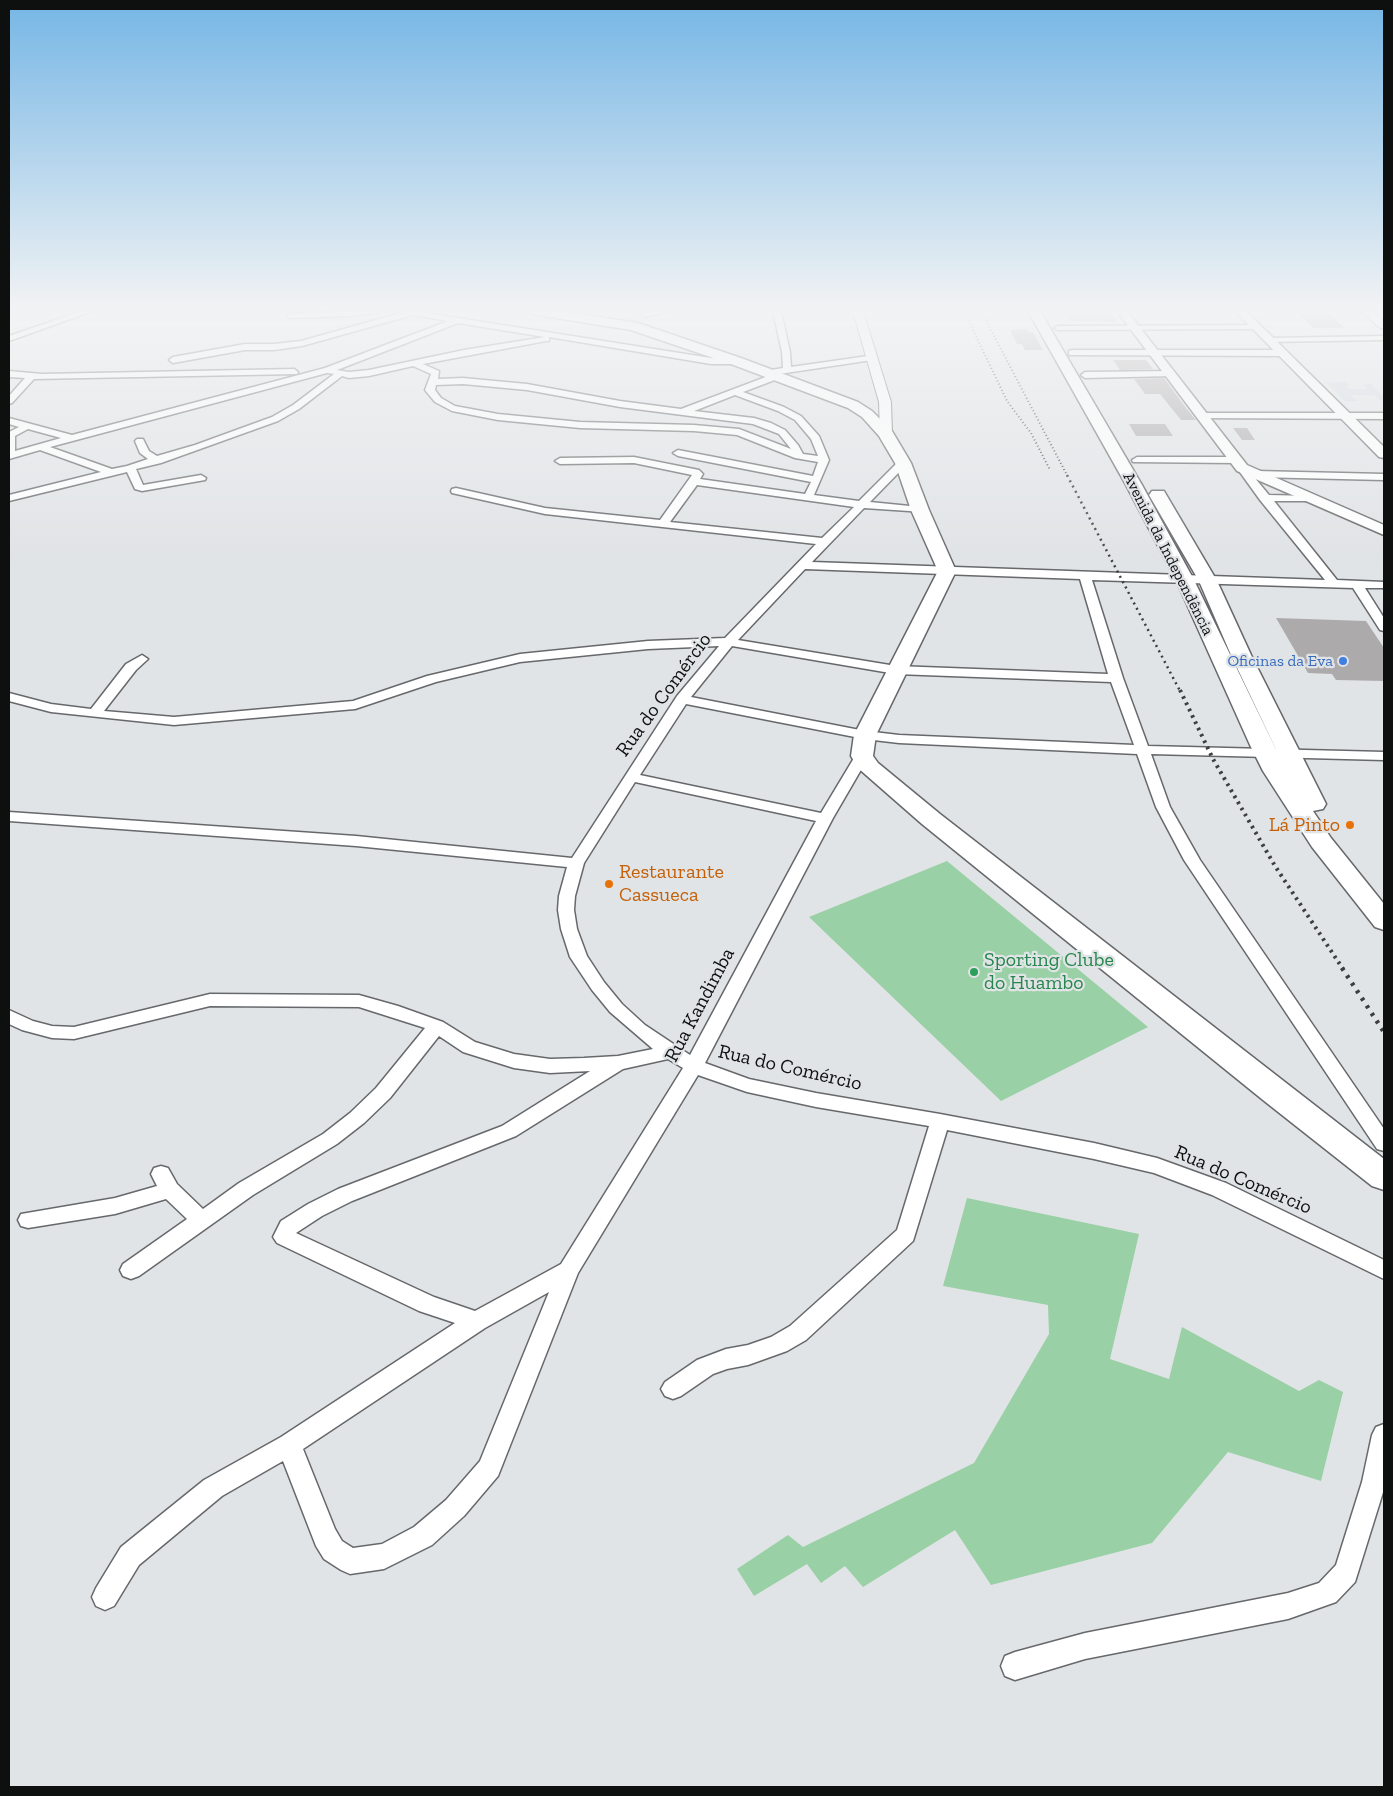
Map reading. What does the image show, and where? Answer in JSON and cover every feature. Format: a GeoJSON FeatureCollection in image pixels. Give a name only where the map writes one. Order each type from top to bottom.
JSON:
{"type":"FeatureCollection","features":[{"type":"Feature","properties":{"kind":"main road"},"geometry":{"type":"LineString","coordinates":[[829,395],[853,405],[867,414],[886,434],[903,463],[920,510],[947,571],[896,670],[864,745],[870,768],[930,819],[1384,1177]]}},
{"type":"Feature","properties":{"kind":"main road","name":"Avenida da Independência"},"geometry":{"type":"LineString","coordinates":[[1090,395],[1164,521],[1208,581],[1300,778],[1319,811],[1340,841],[1384,892]]}},
{"type":"Feature","properties":{"kind":"main road","name":"Avenida da Independência"},"geometry":{"type":"LineString","coordinates":[[1093,395],[1102,417],[1137,460],[1164,521],[1185,580],[1265,752],[1294,804],[1321,842],[1384,920]]}},
{"type":"Feature","properties":{"kind":"main road"},"geometry":{"type":"LineString","coordinates":[[1186,395],[1239,464],[1256,474],[1384,530]]}},
{"type":"Feature","properties":{"kind":"main road"},"geometry":{"type":"LineString","coordinates":[[1324,395],[1384,454]]}},
{"type":"Feature","properties":{"kind":"main road"},"geometry":{"type":"LineString","coordinates":[[1219,655],[1241,655]]}},
{"type":"Feature","properties":{"kind":"street"},"geometry":{"type":"LineString","coordinates":[[27,426],[14,432],[9,438],[10,456],[234,395]]}},
{"type":"Feature","properties":{"kind":"street"},"geometry":{"type":"LineString","coordinates":[[9,498],[113,473],[198,448],[275,419],[313,395]]}},
{"type":"Feature","properties":{"kind":"street"},"geometry":{"type":"LineString","coordinates":[[435,395],[445,406],[486,415],[594,426],[694,428],[734,431],[799,456],[824,460]]}},
{"type":"Feature","properties":{"kind":"street"},"geometry":{"type":"LineString","coordinates":[[575,395],[768,425],[782,432],[795,447],[799,456]]}},
{"type":"Feature","properties":{"kind":"street"},"geometry":{"type":"LineString","coordinates":[[679,412],[727,395]]}},
{"type":"Feature","properties":{"kind":"street"},"geometry":{"type":"LineString","coordinates":[[743,395],[781,409],[798,418],[816,438],[824,460],[817,480],[808,497]]}},
{"type":"Feature","properties":{"kind":"street"},"geometry":{"type":"LineString","coordinates":[[883,395],[885,402],[886,434]]}},
{"type":"Feature","properties":{"kind":"street"},"geometry":{"type":"LineString","coordinates":[[1202,416],[1384,416]]}},
{"type":"Feature","properties":{"kind":"street"},"geometry":{"type":"LineString","coordinates":[[9,421],[73,438]]}},
{"type":"Feature","properties":{"kind":"street"},"geometry":{"type":"LineString","coordinates":[[140,441],[145,453],[157,461]]}},
{"type":"Feature","properties":{"kind":"street"},"geometry":{"type":"LineString","coordinates":[[40,447],[113,473]]}},
{"type":"Feature","properties":{"kind":"street"},"geometry":{"type":"LineString","coordinates":[[678,453],[817,480]]}},
{"type":"Feature","properties":{"kind":"street"},"geometry":{"type":"LineString","coordinates":[[560,461],[609,458],[634,460],[695,472],[698,474],[693,484],[664,524]]}},
{"type":"Feature","properties":{"kind":"street"},"geometry":{"type":"LineString","coordinates":[[1137,460],[1239,464],[1264,498],[1334,584]]}},
{"type":"Feature","properties":{"kind":"street","name":"Rua do Comércio"},"geometry":{"type":"LineString","coordinates":[[903,463],[729,642],[682,699],[631,776],[576,863],[567,896],[566,910],[568,929],[579,957],[598,986],[638,1030],[694,1066],[723,1077],[816,1100],[940,1121],[1094,1151],[1158,1166],[1219,1189],[1384,1270]]}},
{"type":"Feature","properties":{"kind":"street"},"geometry":{"type":"LineString","coordinates":[[130,468],[139,487],[142,488],[201,478]]}},
{"type":"Feature","properties":{"kind":"street"},"geometry":{"type":"LineString","coordinates":[[1256,474],[1384,477]]}},
{"type":"Feature","properties":{"kind":"street"},"geometry":{"type":"LineString","coordinates":[[693,484],[808,497],[860,508]]}},
{"type":"Feature","properties":{"kind":"street"},"geometry":{"type":"LineString","coordinates":[[693,484],[860,508],[920,510]]}},
{"type":"Feature","properties":{"kind":"street"},"geometry":{"type":"LineString","coordinates":[[456,491],[545,511],[825,542]]}},
{"type":"Feature","properties":{"kind":"street"},"geometry":{"type":"LineString","coordinates":[[1264,498],[1309,498]]}},
{"type":"Feature","properties":{"kind":"street"},"geometry":{"type":"LineString","coordinates":[[802,565],[1208,581],[1384,585]]}},
{"type":"Feature","properties":{"kind":"street"},"geometry":{"type":"LineString","coordinates":[[1084,576],[1116,678],[1163,807],[1192,860],[1384,1144]]}},
{"type":"Feature","properties":{"kind":"street"},"geometry":{"type":"LineString","coordinates":[[1357,584],[1384,627]]}},
{"type":"Feature","properties":{"kind":"street"},"geometry":{"type":"LineString","coordinates":[[9,698],[50,708],[174,721],[355,705],[432,679],[520,658],[648,645],[729,642],[896,670],[1116,678]]}},
{"type":"Feature","properties":{"kind":"street"},"geometry":{"type":"LineString","coordinates":[[94,714],[126,672],[142,660]]}},
{"type":"Feature","properties":{"kind":"street"},"geometry":{"type":"LineString","coordinates":[[682,699],[864,745],[899,739],[1142,750],[1288,752],[1384,756]]}},
{"type":"Feature","properties":{"kind":"street","name":"Rua Kandimba"},"geometry":{"type":"LineString","coordinates":[[289,1445],[325,1537],[333,1550],[350,1561],[384,1556],[423,1536],[455,1508],[489,1468],[510,1412],[569,1270],[694,1066],[864,745]]}},
{"type":"Feature","properties":{"kind":"street"},"geometry":{"type":"LineString","coordinates":[[631,776],[825,818]]}},
{"type":"Feature","properties":{"kind":"street"},"geometry":{"type":"LineString","coordinates":[[9,816],[356,841],[576,863]]}},
{"type":"Feature","properties":{"kind":"street"},"geometry":{"type":"LineString","coordinates":[[9,1016],[28,1026],[52,1032],[74,1033],[210,1000],[359,1001],[392,1010],[437,1026],[469,1047],[514,1061],[550,1066],[618,1063],[670,1052]]}},
{"type":"Feature","properties":{"kind":"street"},"geometry":{"type":"LineString","coordinates":[[131,1270],[283,1165],[330,1139],[357,1118],[383,1094],[437,1026]]}},
{"type":"Feature","properties":{"kind":"street"},"geometry":{"type":"LineString","coordinates":[[477,1321],[427,1304],[284,1237],[288,1227],[315,1210],[345,1196],[510,1131],[618,1063]]}},
{"type":"Feature","properties":{"kind":"street"},"geometry":{"type":"LineString","coordinates":[[673,1389],[705,1367],[726,1358],[748,1355],[779,1344],[798,1333],[906,1235],[940,1121]]}},
{"type":"Feature","properties":{"kind":"street"},"geometry":{"type":"LineString","coordinates":[[28,1220],[115,1206],[166,1182],[202,1221]]}},
{"type":"Feature","properties":{"kind":"street"},"geometry":{"type":"LineString","coordinates":[[106,1598],[130,1556],[213,1488],[289,1445],[477,1321],[569,1270]]}},
{"type":"Feature","properties":{"kind":"street"},"geometry":{"type":"LineString","coordinates":[[1016,1666],[1084,1646],[1288,1606],[1327,1593],[1346,1573],[1374,1482],[1384,1435]]}},
{"type":"Feature","properties":{"kind":"shaded area"},"geometry":{"type":"Polygon","coordinates":[[[1339,395],[1382,395],[1384,397],[1384,400],[1380,400],[1374,395],[1350,395],[1358,401],[1345,401],[1339,395]]]}},
{"type":"Feature","properties":{"kind":"green space","name":"Sporting Clube do Huambo"},"geometry":{"type":"Polygon","coordinates":[[[947,861],[1148,1027],[1001,1101],[809,917],[947,861]]]}},
{"type":"Feature","properties":{"kind":"green space"},"geometry":{"type":"Polygon","coordinates":[[[967,1198],[1139,1234],[1110,1359],[1169,1379],[1182,1327],[1299,1391],[1319,1380],[1343,1392],[1321,1481],[1228,1452],[1152,1543],[991,1585],[955,1530],[863,1587],[845,1566],[821,1583],[807,1564],[754,1596],[737,1569],[788,1535],[803,1547],[974,1463],[1049,1334],[1048,1305],[943,1286],[967,1198]]]}},
{"type":"Feature","properties":{"kind":"building"},"geometry":{"type":"Polygon","coordinates":[[[1161,395],[1176,395],[1196,420],[1181,420],[1161,395]]]}},
{"type":"Feature","properties":{"kind":"building"},"geometry":{"type":"Polygon","coordinates":[[[1129,424],[1165,424],[1173,436],[1136,436],[1129,424]]]}},
{"type":"Feature","properties":{"kind":"building"},"geometry":{"type":"Polygon","coordinates":[[[1233,428],[1247,428],[1255,440],[1242,440],[1233,428]]]}},
{"type":"Feature","properties":{"kind":"building","name":"Oficinas da Eva"},"geometry":{"type":"Polygon","coordinates":[[[1276,618],[1366,621],[1384,648],[1384,681],[1336,680],[1332,674],[1308,673],[1276,618]]]}},
{"type":"Feature","properties":{"kind":"railway"},"geometry":{"type":"LineString","coordinates":[[1004,395],[1031,433],[1050,470]]}},
{"type":"Feature","properties":{"kind":"railway"},"geometry":{"type":"LineString","coordinates":[[1025,395],[1068,477]]}},
{"type":"Feature","properties":{"kind":"railway"},"geometry":{"type":"LineString","coordinates":[[1067,475],[1180,691]]}},
{"type":"Feature","properties":{"kind":"railway"},"geometry":{"type":"LineString","coordinates":[[1180,690],[1213,759],[1275,866],[1343,969]]}},
{"type":"Feature","properties":{"kind":"railway"},"geometry":{"type":"LineString","coordinates":[[1342,968],[1384,1032]]}},
{"type":"Feature","properties":{"kind":"place","name":"Oficinas da Eva"},"geometry":{"type":"Point","coordinates":[1343,661]}},
{"type":"Feature","properties":{"kind":"place","name":"Lá Pinto"},"geometry":{"type":"Point","coordinates":[1350,825]}},
{"type":"Feature","properties":{"kind":"place","name":"Restaurante Cassueca"},"geometry":{"type":"Point","coordinates":[609,884]}},
{"type":"Feature","properties":{"kind":"place","name":"Sporting Clube do Huambo"},"geometry":{"type":"Point","coordinates":[974,972]}}]}
